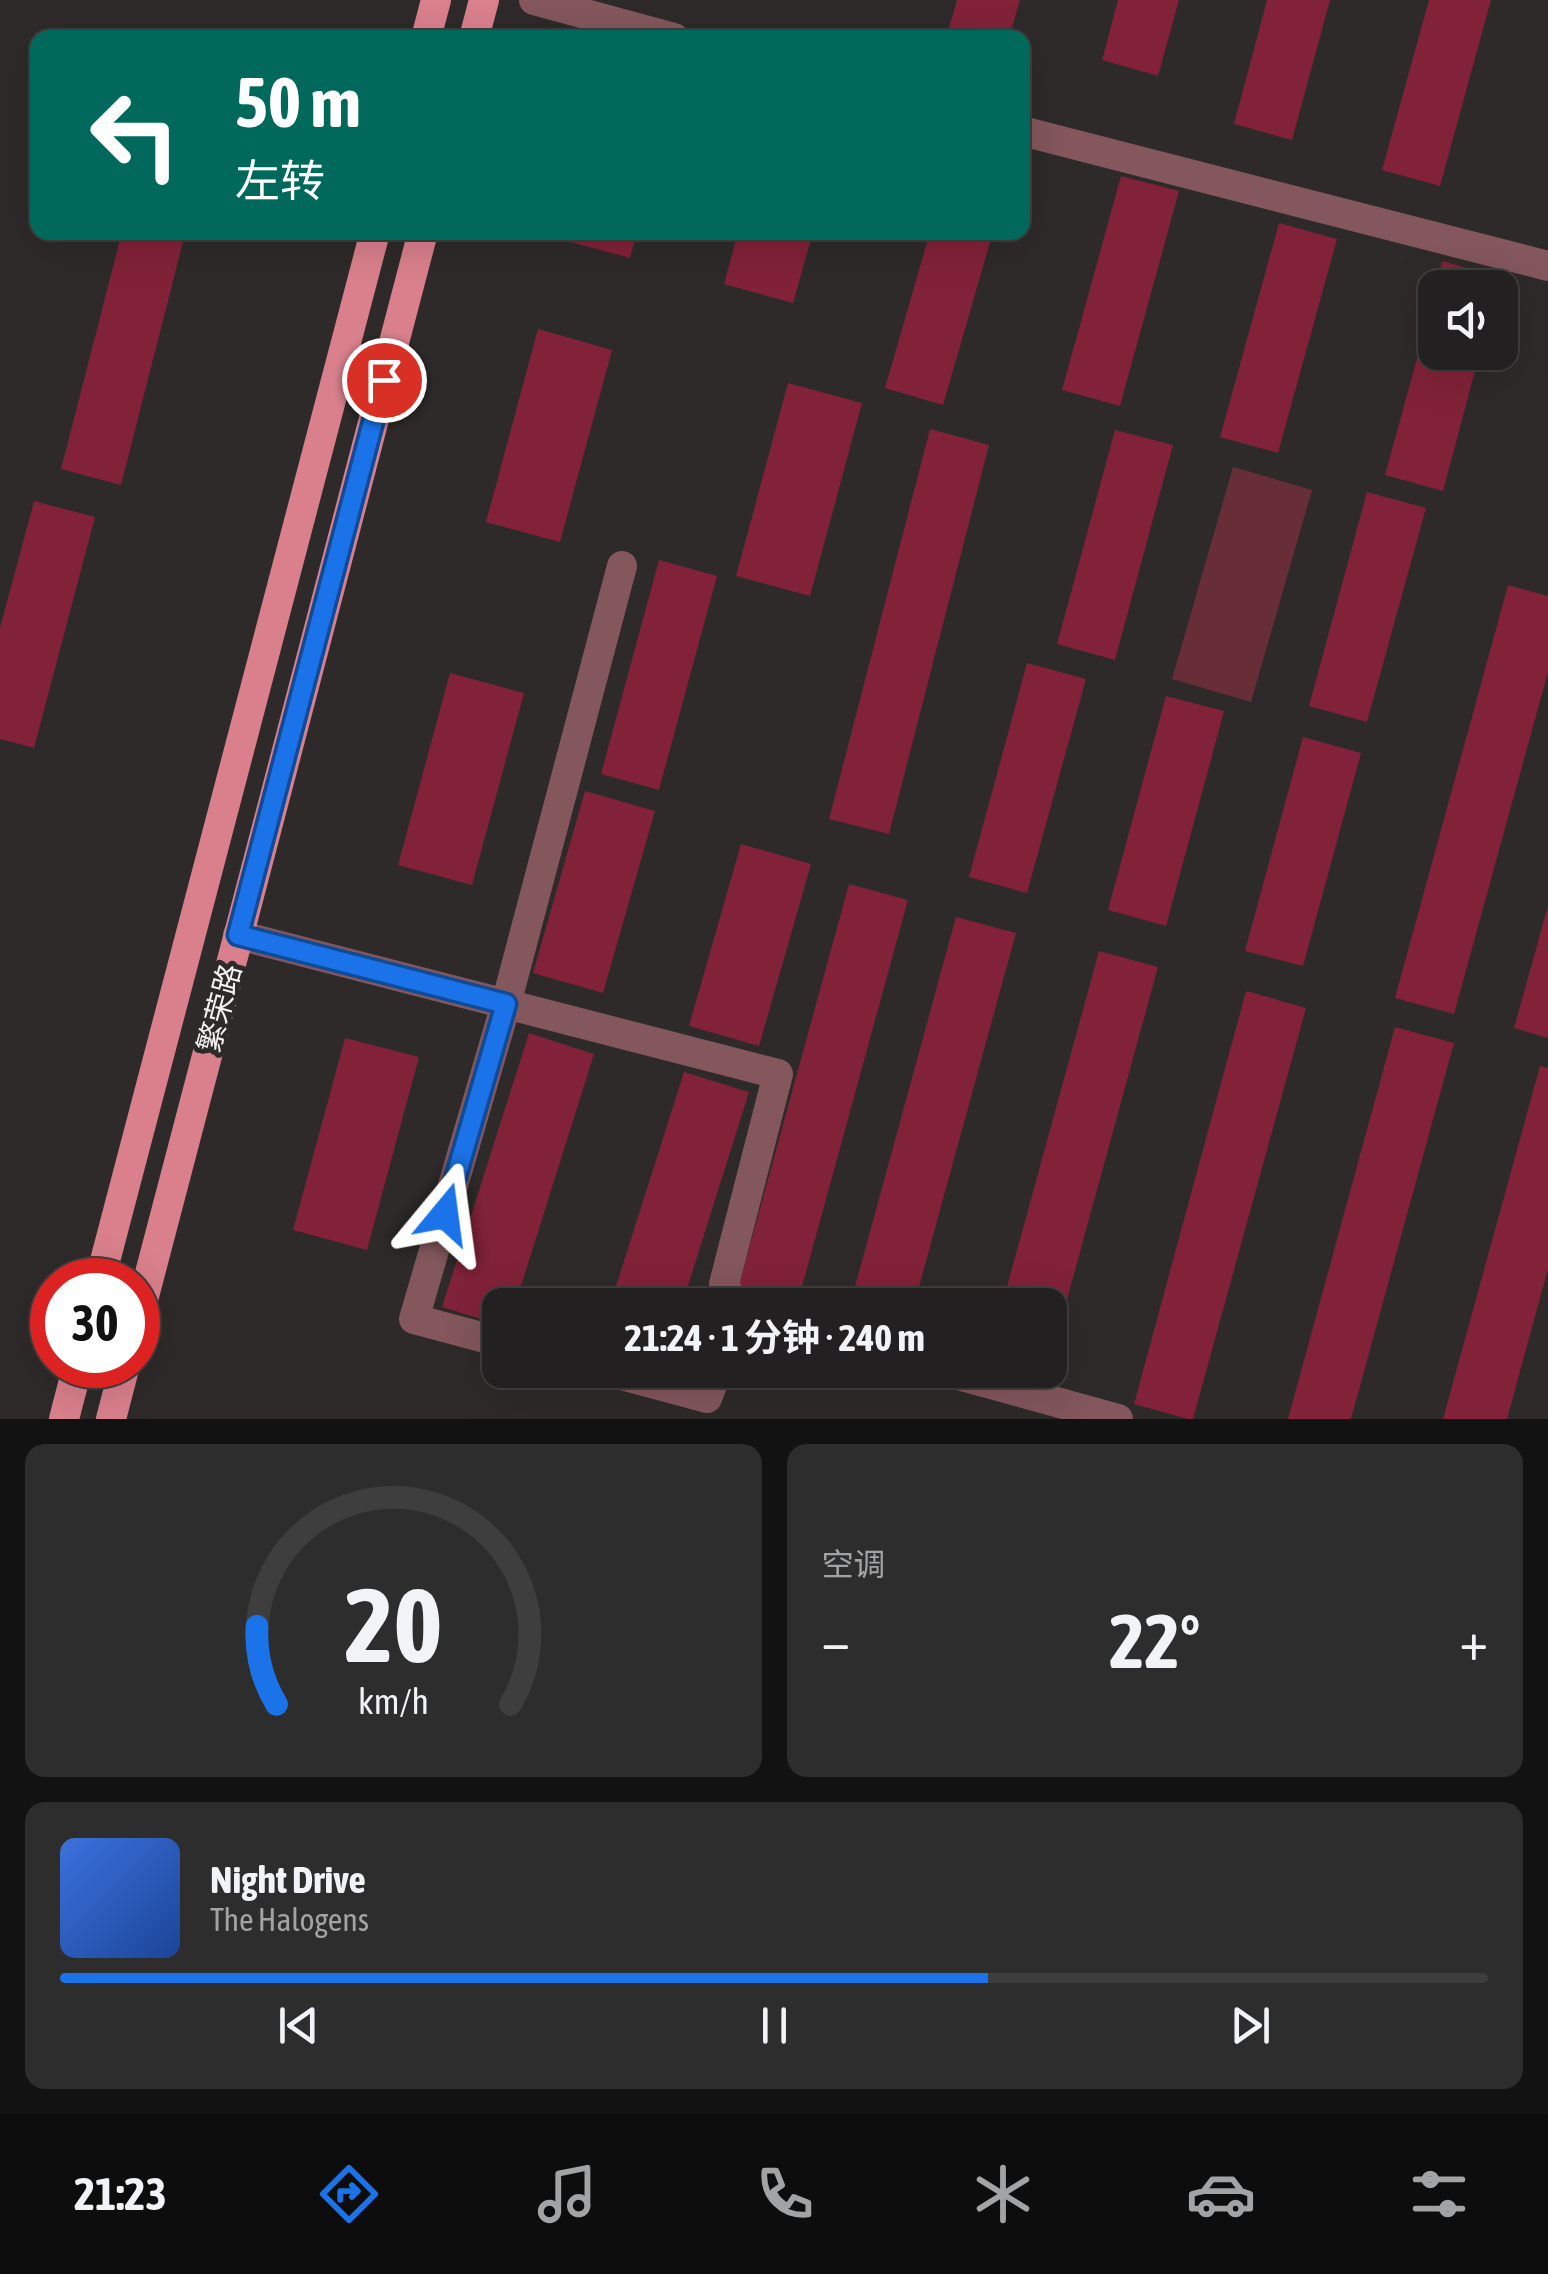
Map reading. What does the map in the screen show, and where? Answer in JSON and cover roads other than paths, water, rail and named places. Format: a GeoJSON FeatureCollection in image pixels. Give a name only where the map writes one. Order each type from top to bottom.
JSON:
{"type":"FeatureCollection","features":[{"type":"Feature","properties":{"kind":"main road"},"geometry":{"type":"LineString","coordinates":[[428,30],[436,0]]}},
{"type":"Feature","properties":{"kind":"main road"},"geometry":{"type":"LineString","coordinates":[[476,30],[484,0]]}},
{"type":"Feature","properties":{"kind":"main road","name":"繁荣路"},"geometry":{"type":"LineString","coordinates":[[106,1258],[373,240]]}},
{"type":"Feature","properties":{"kind":"main road","name":"繁荣路"},"geometry":{"type":"LineString","coordinates":[[154,1258],[420,240]]}},
{"type":"Feature","properties":{"kind":"main road"},"geometry":{"type":"LineString","coordinates":[[64,1419],[72,1388]]}},
{"type":"Feature","properties":{"kind":"main road"},"geometry":{"type":"LineString","coordinates":[[111,1419],[119,1388]]}},
{"type":"Feature","properties":{"kind":"street"},"geometry":{"type":"LineString","coordinates":[[534,0],[645,30]]}},
{"type":"Feature","properties":{"kind":"street"},"geometry":{"type":"LineString","coordinates":[[1030,133],[1548,266]]}},
{"type":"Feature","properties":{"kind":"street"},"geometry":{"type":"LineString","coordinates":[[482,1337],[414,1319],[506,1004],[622,566]]}},
{"type":"Feature","properties":{"kind":"street"},"geometry":{"type":"LineString","coordinates":[[238,935],[778,1074],[726,1288]]}},
{"type":"Feature","properties":{"kind":"street"},"geometry":{"type":"LineString","coordinates":[[670,1388],[707,1398],[711,1388]]}},
{"type":"Feature","properties":{"kind":"street"},"geometry":{"type":"LineString","coordinates":[[1005,1388],[1118,1419]]}}]}
